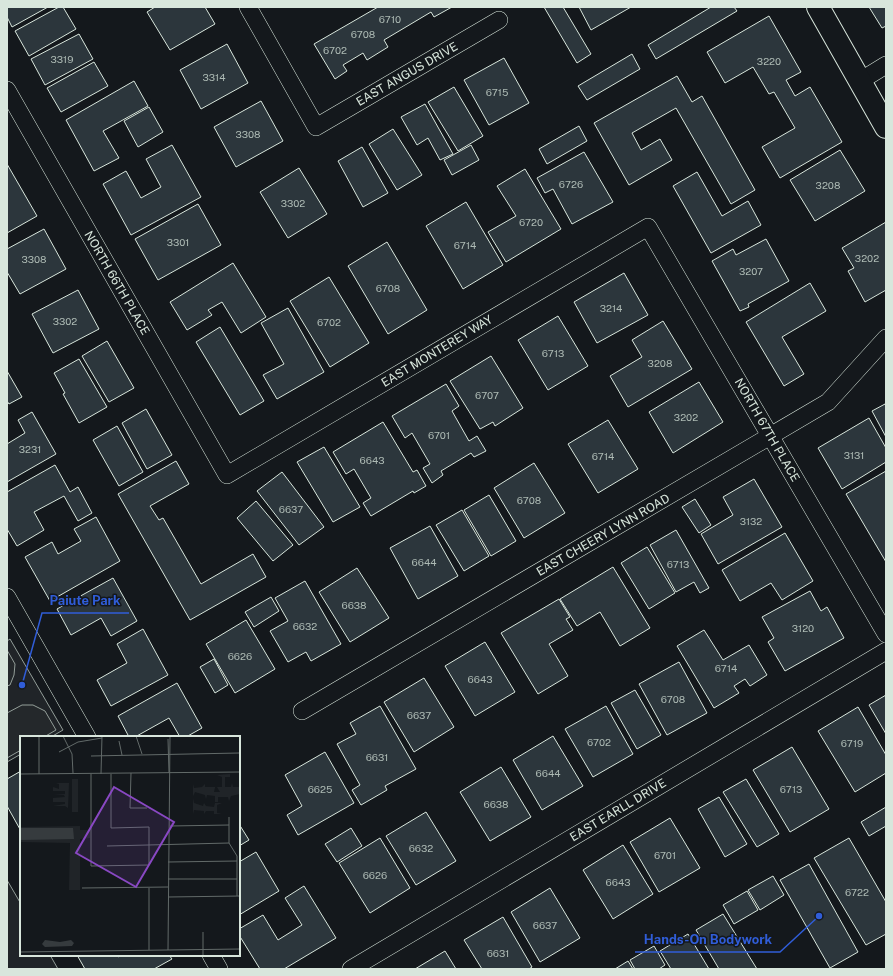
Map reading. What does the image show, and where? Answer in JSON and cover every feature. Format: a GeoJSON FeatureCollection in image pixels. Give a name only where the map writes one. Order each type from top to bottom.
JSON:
{"type":"FeatureCollection","features":[{"type":"Feature","properties":{"kind":"main road"},"geometry":{"type":"LineString","coordinates":[[818,7],[886,127]]}},
{"type":"Feature","properties":{"kind":"street","name":"EAST ANGUS DRIVE"},"geometry":{"type":"LineString","coordinates":[[248,7],[316,127],[499,20]]}},
{"type":"Feature","properties":{"kind":"street"},"geometry":{"type":"LineString","coordinates":[[860,81],[886,65]]}},
{"type":"Feature","properties":{"kind":"street","name":"NORTH 66TH PLACE"},"geometry":{"type":"LineString","coordinates":[[7,90],[227,475]]}},
{"type":"Feature","properties":{"kind":"street","name":"EAST MONTEREY WAY"},"geometry":{"type":"LineString","coordinates":[[227,475],[648,227]]}},
{"type":"Feature","properties":{"kind":"street","name":"NORTH 67TH PLACE"},"geometry":{"type":"LineString","coordinates":[[648,227],[886,634]]}},
{"type":"Feature","properties":{"kind":"street","name":"EAST CHEERY LYNN ROAD"},"geometry":{"type":"LineString","coordinates":[[302,711],[828,402],[886,338]]}},
{"type":"Feature","properties":{"kind":"street"},"geometry":{"type":"LineString","coordinates":[[7,597],[86,736]]}},
{"type":"Feature","properties":{"kind":"street","name":"EAST EARLL DRIVE"},"geometry":{"type":"LineString","coordinates":[[351,969],[886,651]]}},
{"type":"Feature","properties":{"kind":"street"},"geometry":{"type":"LineString","coordinates":[[212,956],[219,969]]}},
{"type":"Feature","properties":{"kind":"shaded area"},"geometry":{"type":"Polygon","coordinates":[[[10,639],[63,730],[53,736],[20,736],[20,755],[7,762],[7,641],[10,639]]]}},
{"type":"Feature","properties":{"kind":"shaded area"},"geometry":{"type":"Polygon","coordinates":[[[7,650],[15,664],[14,675],[10,685],[7,686],[7,650]]]}},
{"type":"Feature","properties":{"kind":"shaded area"},"geometry":{"type":"Polygon","coordinates":[[[22,705],[33,705],[45,711],[56,730],[46,736],[20,736],[20,751],[7,758],[7,713],[22,705]]]}},
{"type":"Feature","properties":{"kind":"shaded area"},"geometry":{"type":"Polygon","coordinates":[[[7,880],[20,902],[20,956],[51,956],[58,969],[7,969],[7,880]]]}},
{"type":"Feature","properties":{"kind":"building"},"geometry":{"type":"Polygon","coordinates":[[[7,7],[48,7],[12,27],[7,17],[7,7]]]}},
{"type":"Feature","properties":{"kind":"building"},"geometry":{"type":"Polygon","coordinates":[[[59,7],[63,7],[76,29],[29,56],[15,31],[59,7]]]}},
{"type":"Feature","properties":{"kind":"building"},"geometry":{"type":"Polygon","coordinates":[[[155,7],[205,7],[215,24],[170,50],[147,12],[155,7]]]}},
{"type":"Feature","properties":{"kind":"building"},"geometry":{"type":"Polygon","coordinates":[[[378,7],[452,7],[434,17],[431,12],[384,40],[388,47],[367,60],[363,53],[343,65],[347,71],[335,79],[314,44],[378,7]]]}},
{"type":"Feature","properties":{"kind":"building"},"geometry":{"type":"Polygon","coordinates":[[[544,7],[563,7],[591,54],[577,63],[544,7]]]}},
{"type":"Feature","properties":{"kind":"building"},"geometry":{"type":"Polygon","coordinates":[[[579,7],[631,7],[591,30],[579,7]]]}},
{"type":"Feature","properties":{"kind":"building"},"geometry":{"type":"Polygon","coordinates":[[[711,7],[734,7],[737,11],[656,59],[648,45],[711,7]]]}},
{"type":"Feature","properties":{"kind":"building"},"geometry":{"type":"Polygon","coordinates":[[[869,7],[886,7],[886,26],[882,28],[869,7]]]}},
{"type":"Feature","properties":{"kind":"building"},"geometry":{"type":"Polygon","coordinates":[[[769,16],[801,72],[786,80],[795,96],[810,87],[842,142],[780,178],[762,147],[795,128],[774,92],[769,94],[753,67],[725,83],[707,52],[769,16]]]}},
{"type":"Feature","properties":{"kind":"building"},"geometry":{"type":"Polygon","coordinates":[[[79,34],[93,59],[45,85],[31,59],[79,34]]]}},
{"type":"Feature","properties":{"kind":"building"},"geometry":{"type":"Polygon","coordinates":[[[227,44],[248,83],[201,109],[180,70],[227,44]]]}},
{"type":"Feature","properties":{"kind":"building"},"geometry":{"type":"Polygon","coordinates":[[[632,54],[640,69],[587,100],[578,86],[632,54]]]}},
{"type":"Feature","properties":{"kind":"building"},"geometry":{"type":"Polygon","coordinates":[[[504,58],[529,103],[489,125],[464,80],[504,58]]]}},
{"type":"Feature","properties":{"kind":"building"},"geometry":{"type":"Polygon","coordinates":[[[94,62],[108,86],[61,112],[47,88],[94,62]]]}},
{"type":"Feature","properties":{"kind":"building"},"geometry":{"type":"Polygon","coordinates":[[[677,76],[692,102],[702,96],[755,190],[731,204],[676,108],[632,133],[641,150],[660,139],[672,160],[629,185],[594,123],[677,76]]]}},
{"type":"Feature","properties":{"kind":"building"},"geometry":{"type":"Polygon","coordinates":[[[134,81],[148,106],[103,131],[119,158],[94,171],[66,120],[134,81]]]}},
{"type":"Feature","properties":{"kind":"building"},"geometry":{"type":"Polygon","coordinates":[[[454,87],[483,136],[458,151],[428,102],[454,87]]]}},
{"type":"Feature","properties":{"kind":"building"},"geometry":{"type":"Polygon","coordinates":[[[261,101],[283,141],[236,167],[214,127],[261,101]]]}},
{"type":"Feature","properties":{"kind":"building"},"geometry":{"type":"Polygon","coordinates":[[[425,104],[453,154],[440,160],[428,138],[417,145],[401,117],[425,104]]]}},
{"type":"Feature","properties":{"kind":"building"},"geometry":{"type":"Polygon","coordinates":[[[149,107],[163,132],[138,147],[124,121],[149,107]]]}},
{"type":"Feature","properties":{"kind":"building"},"geometry":{"type":"Polygon","coordinates":[[[579,126],[587,141],[547,164],[539,149],[579,126]]]}},
{"type":"Feature","properties":{"kind":"building"},"geometry":{"type":"Polygon","coordinates":[[[393,129],[422,175],[397,190],[369,144],[393,129]]]}},
{"type":"Feature","properties":{"kind":"building"},"geometry":{"type":"Polygon","coordinates":[[[172,145],[201,197],[131,235],[103,184],[126,171],[141,198],[161,187],[146,159],[172,145]]]}},
{"type":"Feature","properties":{"kind":"building"},"geometry":{"type":"Polygon","coordinates":[[[471,145],[479,160],[452,175],[444,160],[471,145]]]}},
{"type":"Feature","properties":{"kind":"building"},"geometry":{"type":"Polygon","coordinates":[[[362,147],[388,193],[363,207],[338,161],[362,147]]]}},
{"type":"Feature","properties":{"kind":"building"},"geometry":{"type":"Polygon","coordinates":[[[840,150],[865,191],[815,221],[790,180],[840,150]]]}},
{"type":"Feature","properties":{"kind":"building"},"geometry":{"type":"Polygon","coordinates":[[[584,152],[613,202],[572,224],[553,189],[545,193],[537,178],[584,152]]]}},
{"type":"Feature","properties":{"kind":"building"},"geometry":{"type":"Polygon","coordinates":[[[7,164],[37,216],[7,233],[7,164]]]}},
{"type":"Feature","properties":{"kind":"building"},"geometry":{"type":"Polygon","coordinates":[[[299,168],[327,214],[288,238],[260,192],[299,168]]]}},
{"type":"Feature","properties":{"kind":"building"},"geometry":{"type":"Polygon","coordinates":[[[525,169],[561,229],[506,262],[488,232],[516,216],[497,186],[525,169]]]}},
{"type":"Feature","properties":{"kind":"building"},"geometry":{"type":"Polygon","coordinates":[[[697,172],[722,216],[748,201],[761,225],[711,253],[673,186],[697,172]]]}},
{"type":"Feature","properties":{"kind":"building"},"geometry":{"type":"Polygon","coordinates":[[[466,202],[503,265],[463,289],[426,226],[466,202]]]}},
{"type":"Feature","properties":{"kind":"building"},"geometry":{"type":"Polygon","coordinates":[[[198,204],[221,245],[158,280],[135,239],[198,204]]]}},
{"type":"Feature","properties":{"kind":"building"},"geometry":{"type":"Polygon","coordinates":[[[886,222],[886,290],[865,302],[848,271],[854,268],[842,248],[886,222]]]}},
{"type":"Feature","properties":{"kind":"building"},"geometry":{"type":"Polygon","coordinates":[[[44,229],[66,269],[20,294],[7,272],[7,249],[44,229]]]}},
{"type":"Feature","properties":{"kind":"building"},"geometry":{"type":"Polygon","coordinates":[[[766,239],[789,281],[748,304],[749,307],[740,311],[712,261],[733,249],[736,255],[766,239]]]}},
{"type":"Feature","properties":{"kind":"building"},"geometry":{"type":"Polygon","coordinates":[[[387,242],[427,310],[388,334],[348,266],[387,242]]]}},
{"type":"Feature","properties":{"kind":"building"},"geometry":{"type":"Polygon","coordinates":[[[233,263],[266,317],[241,333],[222,302],[208,310],[212,315],[187,330],[170,302],[233,263]]]}},
{"type":"Feature","properties":{"kind":"building"},"geometry":{"type":"Polygon","coordinates":[[[624,273],[648,315],[597,343],[574,302],[624,273]]]}},
{"type":"Feature","properties":{"kind":"building"},"geometry":{"type":"Polygon","coordinates":[[[329,277],[369,343],[330,367],[290,301],[329,277]]]}},
{"type":"Feature","properties":{"kind":"building"},"geometry":{"type":"Polygon","coordinates":[[[810,283],[826,311],[782,337],[804,374],[784,386],[746,322],[810,283]]]}},
{"type":"Feature","properties":{"kind":"building"},"geometry":{"type":"Polygon","coordinates":[[[78,290],[99,329],[53,353],[32,314],[78,290]]]}},
{"type":"Feature","properties":{"kind":"building"},"geometry":{"type":"Polygon","coordinates":[[[288,308],[324,372],[277,399],[263,375],[284,364],[261,323],[288,308]]]}},
{"type":"Feature","properties":{"kind":"building"},"geometry":{"type":"Polygon","coordinates":[[[558,316],[588,366],[548,390],[518,340],[558,316]]]}},
{"type":"Feature","properties":{"kind":"building"},"geometry":{"type":"Polygon","coordinates":[[[663,321],[692,369],[628,407],[610,376],[642,357],[632,340],[663,321]]]}},
{"type":"Feature","properties":{"kind":"building"},"geometry":{"type":"Polygon","coordinates":[[[220,327],[264,401],[240,415],[196,342],[220,327]]]}},
{"type":"Feature","properties":{"kind":"building"},"geometry":{"type":"Polygon","coordinates":[[[107,341],[134,388],[109,402],[82,356],[107,341]]]}},
{"type":"Feature","properties":{"kind":"building"},"geometry":{"type":"Polygon","coordinates":[[[491,356],[523,408],[495,426],[493,422],[480,429],[450,381],[491,356]]]}},
{"type":"Feature","properties":{"kind":"building"},"geometry":{"type":"Polygon","coordinates":[[[79,359],[107,407],[79,423],[63,394],[65,393],[54,373],[79,359]]]}},
{"type":"Feature","properties":{"kind":"building"},"geometry":{"type":"Polygon","coordinates":[[[7,371],[22,397],[9,404],[7,401],[7,371]]]}},
{"type":"Feature","properties":{"kind":"building"},"geometry":{"type":"Polygon","coordinates":[[[699,382],[723,422],[673,453],[649,412],[699,382]]]}},
{"type":"Feature","properties":{"kind":"building"},"geometry":{"type":"Polygon","coordinates":[[[446,384],[459,406],[452,411],[469,441],[477,436],[486,451],[474,457],[471,453],[441,471],[443,475],[432,483],[423,468],[430,464],[412,433],[405,438],[392,416],[446,384]]]}},
{"type":"Feature","properties":{"kind":"building"},"geometry":{"type":"Polygon","coordinates":[[[885,404],[886,407],[886,437],[872,411],[885,404]]]}},
{"type":"Feature","properties":{"kind":"building"},"geometry":{"type":"Polygon","coordinates":[[[146,409],[172,455],[147,469],[122,423],[146,409]]]}},
{"type":"Feature","properties":{"kind":"building"},"geometry":{"type":"Polygon","coordinates":[[[32,412],[56,454],[7,482],[7,444],[25,433],[18,420],[32,412]]]}},
{"type":"Feature","properties":{"kind":"building"},"geometry":{"type":"Polygon","coordinates":[[[869,418],[886,448],[886,462],[842,489],[818,448],[869,418]]]}},
{"type":"Feature","properties":{"kind":"building"},"geometry":{"type":"Polygon","coordinates":[[[608,420],[638,469],[598,493],[568,444],[608,420]]]}},
{"type":"Feature","properties":{"kind":"building"},"geometry":{"type":"Polygon","coordinates":[[[383,422],[413,472],[417,470],[426,486],[414,493],[413,491],[371,516],[363,503],[371,498],[354,469],[346,474],[333,452],[383,422]]]}},
{"type":"Feature","properties":{"kind":"building"},"geometry":{"type":"Polygon","coordinates":[[[117,426],[143,472],[119,486],[93,440],[117,426]]]}},
{"type":"Feature","properties":{"kind":"building"},"geometry":{"type":"Polygon","coordinates":[[[324,447],[360,507],[333,522],[297,462],[324,447]]]}},
{"type":"Feature","properties":{"kind":"building"},"geometry":{"type":"Polygon","coordinates":[[[176,461],[189,484],[150,506],[159,520],[163,518],[201,584],[253,554],[266,577],[190,620],[118,494],[176,461]]]}},
{"type":"Feature","properties":{"kind":"building"},"geometry":{"type":"Polygon","coordinates":[[[534,463],[565,513],[524,538],[494,488],[534,463]]]}},
{"type":"Feature","properties":{"kind":"building"},"geometry":{"type":"Polygon","coordinates":[[[55,465],[70,492],[78,487],[92,513],[78,521],[64,496],[34,512],[44,530],[17,546],[7,529],[7,492],[55,465]]]}},
{"type":"Feature","properties":{"kind":"building"},"geometry":{"type":"Polygon","coordinates":[[[886,471],[886,562],[846,494],[886,471]]]}},
{"type":"Feature","properties":{"kind":"building"},"geometry":{"type":"Polygon","coordinates":[[[282,472],[324,527],[299,545],[257,491],[282,472]]]}},
{"type":"Feature","properties":{"kind":"building"},"geometry":{"type":"Polygon","coordinates":[[[754,479],[782,527],[718,564],[701,534],[733,515],[723,497],[754,479]]]}},
{"type":"Feature","properties":{"kind":"building"},"geometry":{"type":"Polygon","coordinates":[[[489,495],[516,541],[491,556],[464,510],[489,495]]]}},
{"type":"Feature","properties":{"kind":"building"},"geometry":{"type":"Polygon","coordinates":[[[695,499],[711,525],[699,533],[682,507],[695,499]]]}},
{"type":"Feature","properties":{"kind":"building"},"geometry":{"type":"Polygon","coordinates":[[[256,501],[293,545],[273,561],[237,518],[256,501]]]}},
{"type":"Feature","properties":{"kind":"building"},"geometry":{"type":"Polygon","coordinates":[[[462,510],[489,556],[464,571],[436,525],[462,510]]]}},
{"type":"Feature","properties":{"kind":"building"},"geometry":{"type":"Polygon","coordinates":[[[96,517],[120,561],[50,601],[25,557],[52,542],[58,554],[81,541],[74,529],[96,517]]]}},
{"type":"Feature","properties":{"kind":"building"},"geometry":{"type":"Polygon","coordinates":[[[430,526],[458,576],[418,599],[390,548],[430,526]]]}},
{"type":"Feature","properties":{"kind":"building"},"geometry":{"type":"Polygon","coordinates":[[[676,530],[709,588],[700,593],[694,582],[676,592],[650,545],[676,530]]]}},
{"type":"Feature","properties":{"kind":"building"},"geometry":{"type":"Polygon","coordinates":[[[785,533],[813,581],[782,600],[771,583],[740,601],[722,570],[785,533]]]}},
{"type":"Feature","properties":{"kind":"building"},"geometry":{"type":"Polygon","coordinates":[[[647,547],[675,593],[649,609],[621,563],[647,547]]]}},
{"type":"Feature","properties":{"kind":"building"},"geometry":{"type":"Polygon","coordinates":[[[613,567],[650,628],[620,646],[600,612],[577,626],[560,599],[613,567]]]}},
{"type":"Feature","properties":{"kind":"building"},"geometry":{"type":"Polygon","coordinates":[[[357,568],[389,618],[350,642],[319,592],[357,568]]]}},
{"type":"Feature","properties":{"kind":"building"},"geometry":{"type":"Polygon","coordinates":[[[113,578],[137,621],[111,636],[101,618],[71,635],[57,609],[113,578]]]}},
{"type":"Feature","properties":{"kind":"building"},"geometry":{"type":"Polygon","coordinates":[[[305,581],[341,644],[311,661],[306,652],[288,662],[270,631],[288,621],[275,598],[305,581]]]}},
{"type":"Feature","properties":{"kind":"building"},"geometry":{"type":"Polygon","coordinates":[[[810,591],[821,611],[827,607],[844,638],[785,671],[768,642],[774,638],[762,617],[810,591]]]}},
{"type":"Feature","properties":{"kind":"building"},"geometry":{"type":"Polygon","coordinates":[[[271,597],[279,611],[254,627],[245,612],[271,597]]]}},
{"type":"Feature","properties":{"kind":"building"},"geometry":{"type":"Polygon","coordinates":[[[559,599],[570,617],[566,619],[573,630],[549,644],[568,676],[538,694],[501,633],[559,599]]]}},
{"type":"Feature","properties":{"kind":"building"},"geometry":{"type":"Polygon","coordinates":[[[246,620],[275,669],[235,693],[206,644],[246,620]]]}},
{"type":"Feature","properties":{"kind":"building"},"geometry":{"type":"Polygon","coordinates":[[[143,629],[168,675],[111,706],[97,680],[127,663],[117,644],[143,629]]]}},
{"type":"Feature","properties":{"kind":"building"},"geometry":{"type":"Polygon","coordinates":[[[704,630],[723,660],[749,645],[767,675],[750,686],[745,679],[734,686],[739,693],[714,708],[677,646],[704,630]]]}},
{"type":"Feature","properties":{"kind":"building"},"geometry":{"type":"Polygon","coordinates":[[[485,642],[515,692],[475,716],[445,666],[485,642]]]}},
{"type":"Feature","properties":{"kind":"building"},"geometry":{"type":"Polygon","coordinates":[[[214,659],[228,685],[215,693],[200,667],[214,659]]]}},
{"type":"Feature","properties":{"kind":"building"},"geometry":{"type":"Polygon","coordinates":[[[679,662],[707,713],[667,735],[639,684],[679,662]]]}},
{"type":"Feature","properties":{"kind":"building"},"geometry":{"type":"Polygon","coordinates":[[[424,678],[454,727],[414,752],[384,702],[424,678]]]}},
{"type":"Feature","properties":{"kind":"building"},"geometry":{"type":"Polygon","coordinates":[[[177,683],[202,728],[188,736],[179,736],[169,718],[137,736],[128,736],[118,716],[177,683]]]}},
{"type":"Feature","properties":{"kind":"building"},"geometry":{"type":"Polygon","coordinates":[[[635,690],[661,735],[637,749],[611,703],[635,690]]]}},
{"type":"Feature","properties":{"kind":"building"},"geometry":{"type":"Polygon","coordinates":[[[886,695],[886,734],[869,705],[886,695]]]}},
{"type":"Feature","properties":{"kind":"building"},"geometry":{"type":"Polygon","coordinates":[[[380,706],[416,769],[385,786],[387,790],[361,805],[352,790],[360,785],[337,744],[356,734],[350,723],[380,706]]]}},
{"type":"Feature","properties":{"kind":"building"},"geometry":{"type":"Polygon","coordinates":[[[606,706],[633,754],[593,777],[565,729],[606,706]]]}},
{"type":"Feature","properties":{"kind":"building"},"geometry":{"type":"Polygon","coordinates":[[[858,707],[886,755],[886,773],[855,792],[818,731],[858,707]]]}},
{"type":"Feature","properties":{"kind":"building"},"geometry":{"type":"Polygon","coordinates":[[[553,736],[583,786],[542,810],[513,760],[553,736]]]}},
{"type":"Feature","properties":{"kind":"building"},"geometry":{"type":"Polygon","coordinates":[[[792,747],[829,809],[790,832],[753,770],[792,747]]]}},
{"type":"Feature","properties":{"kind":"building"},"geometry":{"type":"Polygon","coordinates":[[[325,752],[354,803],[298,835],[287,815],[302,806],[285,775],[325,752]]]}},
{"type":"Feature","properties":{"kind":"building"},"geometry":{"type":"Polygon","coordinates":[[[501,767],[531,817],[490,841],[460,792],[501,767]]]}},
{"type":"Feature","properties":{"kind":"building"},"geometry":{"type":"Polygon","coordinates":[[[20,772],[20,829],[7,806],[7,779],[20,772]]]}},
{"type":"Feature","properties":{"kind":"building"},"geometry":{"type":"Polygon","coordinates":[[[746,779],[779,834],[757,847],[723,792],[746,779]]]}},
{"type":"Feature","properties":{"kind":"building"},"geometry":{"type":"Polygon","coordinates":[[[719,797],[747,844],[725,857],[698,809],[719,797]]]}},
{"type":"Feature","properties":{"kind":"building"},"geometry":{"type":"Polygon","coordinates":[[[886,807],[886,826],[869,836],[861,822],[886,807]]]}},
{"type":"Feature","properties":{"kind":"building"},"geometry":{"type":"Polygon","coordinates":[[[426,812],[456,861],[416,885],[386,836],[426,812]]]}},
{"type":"Feature","properties":{"kind":"building"},"geometry":{"type":"Polygon","coordinates":[[[670,818],[700,868],[659,892],[630,842],[670,818]]]}},
{"type":"Feature","properties":{"kind":"building"},"geometry":{"type":"Polygon","coordinates":[[[240,826],[249,840],[240,845],[240,826]]]}},
{"type":"Feature","properties":{"kind":"building"},"geometry":{"type":"Polygon","coordinates":[[[351,828],[362,846],[337,862],[325,844],[351,828]]]}},
{"type":"Feature","properties":{"kind":"building"},"geometry":{"type":"Polygon","coordinates":[[[380,838],[410,888],[370,913],[339,863],[380,838]]]}},
{"type":"Feature","properties":{"kind":"building"},"geometry":{"type":"Polygon","coordinates":[[[849,838],[886,902],[886,934],[866,945],[814,858],[849,838]]]}},
{"type":"Feature","properties":{"kind":"building"},"geometry":{"type":"Polygon","coordinates":[[[623,845],[653,894],[613,919],[583,870],[623,845]]]}},
{"type":"Feature","properties":{"kind":"building"},"geometry":{"type":"Polygon","coordinates":[[[256,852],[279,891],[240,914],[240,861],[256,852]]]}},
{"type":"Feature","properties":{"kind":"building"},"geometry":{"type":"Polygon","coordinates":[[[809,864],[858,952],[830,968],[780,880],[809,864]]]}},
{"type":"Feature","properties":{"kind":"building"},"geometry":{"type":"Polygon","coordinates":[[[773,876],[784,895],[760,910],[748,890],[773,876]]]}},
{"type":"Feature","properties":{"kind":"building"},"geometry":{"type":"Polygon","coordinates":[[[304,886],[336,938],[284,969],[260,969],[240,937],[240,928],[263,915],[278,940],[302,925],[285,898],[304,886]]]}},
{"type":"Feature","properties":{"kind":"building"},"geometry":{"type":"Polygon","coordinates":[[[550,888],[580,938],[540,962],[511,912],[550,888]]]}},
{"type":"Feature","properties":{"kind":"building"},"geometry":{"type":"Polygon","coordinates":[[[747,891],[758,910],[734,924],[723,905],[747,891]]]}},
{"type":"Feature","properties":{"kind":"building"},"geometry":{"type":"Polygon","coordinates":[[[723,914],[757,969],[719,969],[696,930],[723,914]]]}},
{"type":"Feature","properties":{"kind":"building"},"geometry":{"type":"Polygon","coordinates":[[[503,917],[532,967],[529,969],[482,969],[464,940],[503,917]]]}},
{"type":"Feature","properties":{"kind":"building"},"geometry":{"type":"Polygon","coordinates":[[[688,934],[709,969],[671,969],[660,951],[688,934]]]}},
{"type":"Feature","properties":{"kind":"building"},"geometry":{"type":"Polygon","coordinates":[[[654,946],[665,965],[659,969],[635,969],[630,960],[654,946]]]}},
{"type":"Feature","properties":{"kind":"building"},"geometry":{"type":"Polygon","coordinates":[[[445,951],[456,969],[415,969],[445,951]]]}},
{"type":"Feature","properties":{"kind":"building"},"geometry":{"type":"Polygon","coordinates":[[[78,956],[170,956],[172,959],[154,969],[85,969],[78,956]]]}},
{"type":"Feature","properties":{"kind":"building"},"geometry":{"type":"Polygon","coordinates":[[[628,961],[633,969],[615,969],[628,961]]]}},
{"type":"Feature","properties":{"kind":"place","name":"Paiute Park"},"geometry":{"type":"Point","coordinates":[22,685]}},
{"type":"Feature","properties":{"kind":"place","name":"Hands-On Bodywork"},"geometry":{"type":"Point","coordinates":[819,916]}}]}
